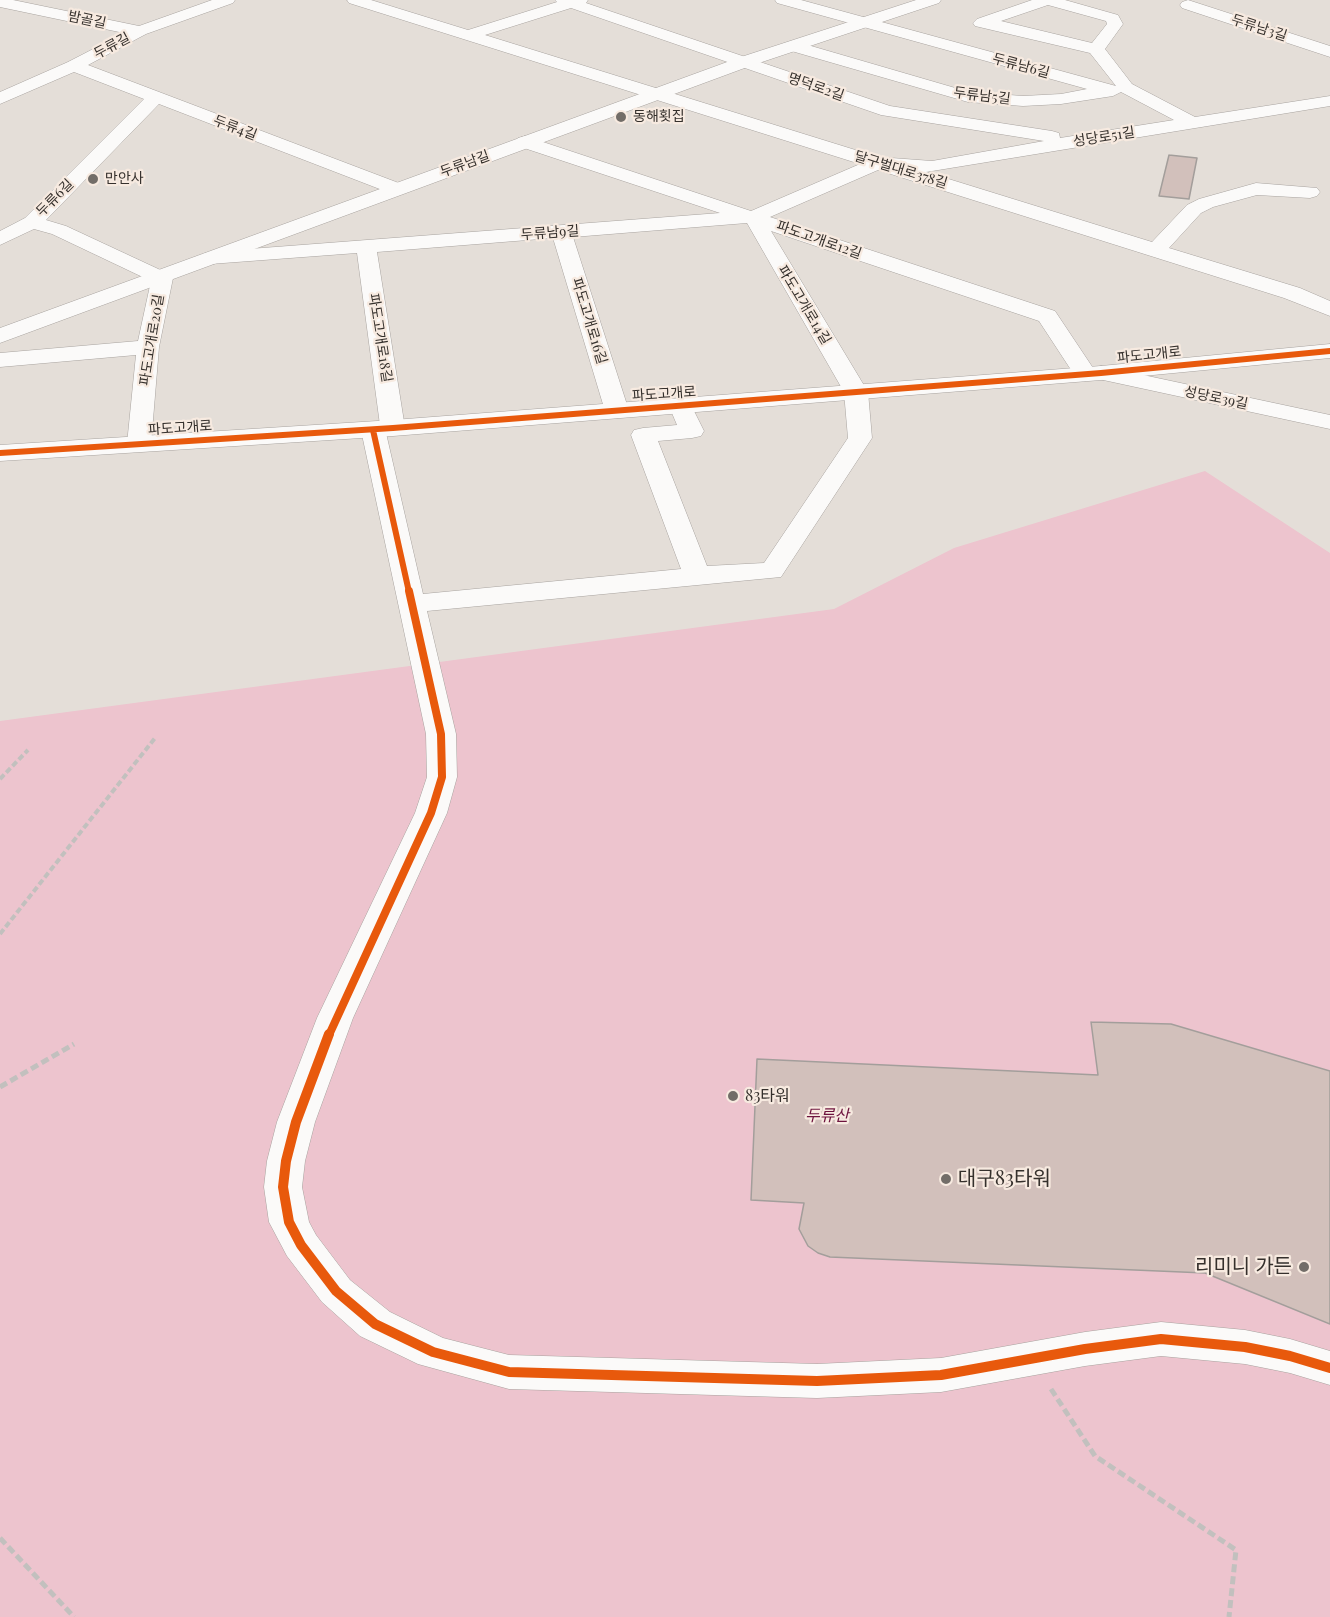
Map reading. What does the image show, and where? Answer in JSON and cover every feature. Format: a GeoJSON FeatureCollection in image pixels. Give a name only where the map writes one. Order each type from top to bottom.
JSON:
{"type":"FeatureCollection","features":[{"type":"Feature","properties":{"kind":"street","name":"두류길"},"geometry":{"type":"LineString","coordinates":[[0,99],[74,66],[140,31],[227,0]]}},
{"type":"Feature","properties":{"kind":"street","name":"달구벌대로378길"},"geometry":{"type":"LineString","coordinates":[[355,0],[1292,293],[1330,309]]}},
{"type":"Feature","properties":{"kind":"street","name":"두류남6길"},"geometry":{"type":"LineString","coordinates":[[783,0],[1120,90],[1193,123]]}},
{"type":"Feature","properties":{"kind":"street"},"geometry":{"type":"LineString","coordinates":[[802,5],[818,0]]}},
{"type":"Feature","properties":{"kind":"street","name":"두류남길"},"geometry":{"type":"LineString","coordinates":[[0,336],[744,62],[933,0]]}},
{"type":"Feature","properties":{"kind":"street"},"geometry":{"type":"LineString","coordinates":[[929,40],[1047,0],[1112,18],[1115,24],[1096,49]]}},
{"type":"Feature","properties":{"kind":"street"},"geometry":{"type":"LineString","coordinates":[[470,35],[571,1]]}},
{"type":"Feature","properties":{"kind":"street","name":"명덕로2길"},"geometry":{"type":"LineString","coordinates":[[571,1],[887,111],[1077,141]]}},
{"type":"Feature","properties":{"kind":"street","name":"밤골길"},"geometry":{"type":"LineString","coordinates":[[0,2],[140,31]]}},
{"type":"Feature","properties":{"kind":"street","name":"두류남3길"},"geometry":{"type":"LineString","coordinates":[[1188,4],[1330,52]]}},
{"type":"Feature","properties":{"kind":"street"},"geometry":{"type":"LineString","coordinates":[[983,22],[1096,49],[1120,90]]}},
{"type":"Feature","properties":{"kind":"street","name":"두류남5길"},"geometry":{"type":"LineString","coordinates":[[794,46],[968,97],[1023,101],[1061,99],[1120,90]]}},
{"type":"Feature","properties":{"kind":"street","name":"두류4길"},"geometry":{"type":"LineString","coordinates":[[74,66],[397,189]]}},
{"type":"Feature","properties":{"kind":"street","name":"두류6길"},"geometry":{"type":"LineString","coordinates":[[0,240],[32,222],[155,98]]}},
{"type":"Feature","properties":{"kind":"street","name":"성당로51길"},"geometry":{"type":"LineString","coordinates":[[878,164],[932,167],[1077,141],[1330,101]]}},
{"type":"Feature","properties":{"kind":"street","name":"파도고개로12길"},"geometry":{"type":"LineString","coordinates":[[525,142],[1047,316],[1093,373]]}},
{"type":"Feature","properties":{"kind":"street","name":"두류남9길"},"geometry":{"type":"LineString","coordinates":[[210,258],[753,217],[878,164]]}},
{"type":"Feature","properties":{"kind":"street"},"geometry":{"type":"LineString","coordinates":[[1156,250],[1194,208],[1206,203],[1256,189],[1310,192]]}},
{"type":"Feature","properties":{"kind":"street","name":"파도고개로14길"},"geometry":{"type":"LineString","coordinates":[[753,217],[856,392]]}},
{"type":"Feature","properties":{"kind":"street","name":"파도고개로20길"},"geometry":{"type":"LineString","coordinates":[[32,222],[59,230],[162,278],[148,347],[139,444]]}},
{"type":"Feature","properties":{"kind":"street","name":"파도고개로16길"},"geometry":{"type":"LineString","coordinates":[[561,232],[617,411]]}},
{"type":"Feature","properties":{"kind":"street","name":"파도고개로18길"},"geometry":{"type":"LineString","coordinates":[[366,247],[383,429],[411,604],[441,734],[442,777],[431,813],[335,1018],[296,1122],[283,1187],[290,1222],[301,1245],[336,1291],[375,1323],[433,1352],[509,1372],[627,1377],[839,1380],[941,1374],[1085,1349],[1161,1339],[1245,1347],[1290,1356],[1330,1368]]}},
{"type":"Feature","properties":{"kind":"street"},"geometry":{"type":"LineString","coordinates":[[0,360],[148,347]]}},
{"type":"Feature","properties":{"kind":"street","name":"파도고개로"},"geometry":{"type":"LineString","coordinates":[[0,453],[383,429],[1093,373],[1330,351]]}},
{"type":"Feature","properties":{"kind":"street","name":"성당로39길"},"geometry":{"type":"LineString","coordinates":[[1093,373],[1330,422]]}},
{"type":"Feature","properties":{"kind":"street"},"geometry":{"type":"LineString","coordinates":[[411,604],[697,576],[772,571],[860,438],[856,392]]}},
{"type":"Feature","properties":{"kind":"street"},"geometry":{"type":"LineString","coordinates":[[681,406],[692,431],[643,435],[697,576]]}},
{"type":"Feature","properties":{"kind":"path"},"geometry":{"type":"LineString","coordinates":[[0,934],[155,738]]}},
{"type":"Feature","properties":{"kind":"path"},"geometry":{"type":"LineString","coordinates":[[0,779],[28,750]]}},
{"type":"Feature","properties":{"kind":"path"},"geometry":{"type":"LineString","coordinates":[[0,1087],[74,1044]]}},
{"type":"Feature","properties":{"kind":"path"},"geometry":{"type":"LineString","coordinates":[[1048,1385],[1095,1456],[1236,1550],[1229,1617]]}},
{"type":"Feature","properties":{"kind":"path"},"geometry":{"type":"LineString","coordinates":[[0,1538],[74,1617]]}},
{"type":"Feature","properties":{"kind":"green space","name":"두류산"},"geometry":{"type":"Polygon","coordinates":[[[1205,471],[1330,553],[1330,1617],[0,1617],[0,721],[834,609],[954,548],[1205,471]]]}},
{"type":"Feature","properties":{"kind":"building"},"geometry":{"type":"Polygon","coordinates":[[[1169,155],[1197,158],[1189,199],[1159,196],[1169,155]]]}},
{"type":"Feature","properties":{"kind":"building"},"geometry":{"type":"Polygon","coordinates":[[[1091,1022],[1171,1024],[1330,1071],[1330,1324],[1205,1273],[830,1257],[808,1246],[799,1229],[804,1203],[751,1200],[757,1059],[1098,1075],[1091,1022]]]}},
{"type":"Feature","properties":{"kind":"cycle path"},"geometry":{"type":"LineString","coordinates":[[0,453],[393,428],[1101,373],[1330,351]]}},
{"type":"Feature","properties":{"kind":"cycle path"},"geometry":{"type":"LineString","coordinates":[[373,430],[441,734],[442,777],[431,813],[335,1018],[296,1122],[286,1161],[283,1187],[289,1222],[301,1245],[336,1291],[375,1324],[433,1352],[509,1372],[817,1381],[941,1375],[1085,1349],[1161,1339],[1245,1347],[1290,1356],[1330,1368]]}},
{"type":"Feature","properties":{"kind":"place","name":"동해횟집"},"geometry":{"type":"Point","coordinates":[621,117]}},
{"type":"Feature","properties":{"kind":"place","name":"만안사"},"geometry":{"type":"Point","coordinates":[93,179]}},
{"type":"Feature","properties":{"kind":"place","name":"83타워"},"geometry":{"type":"Point","coordinates":[733,1096]}},
{"type":"Feature","properties":{"kind":"place","name":"대구83타워"},"geometry":{"type":"Point","coordinates":[946,1179]}},
{"type":"Feature","properties":{"kind":"place","name":"리미니 가든"},"geometry":{"type":"Point","coordinates":[1304,1267]}}]}
